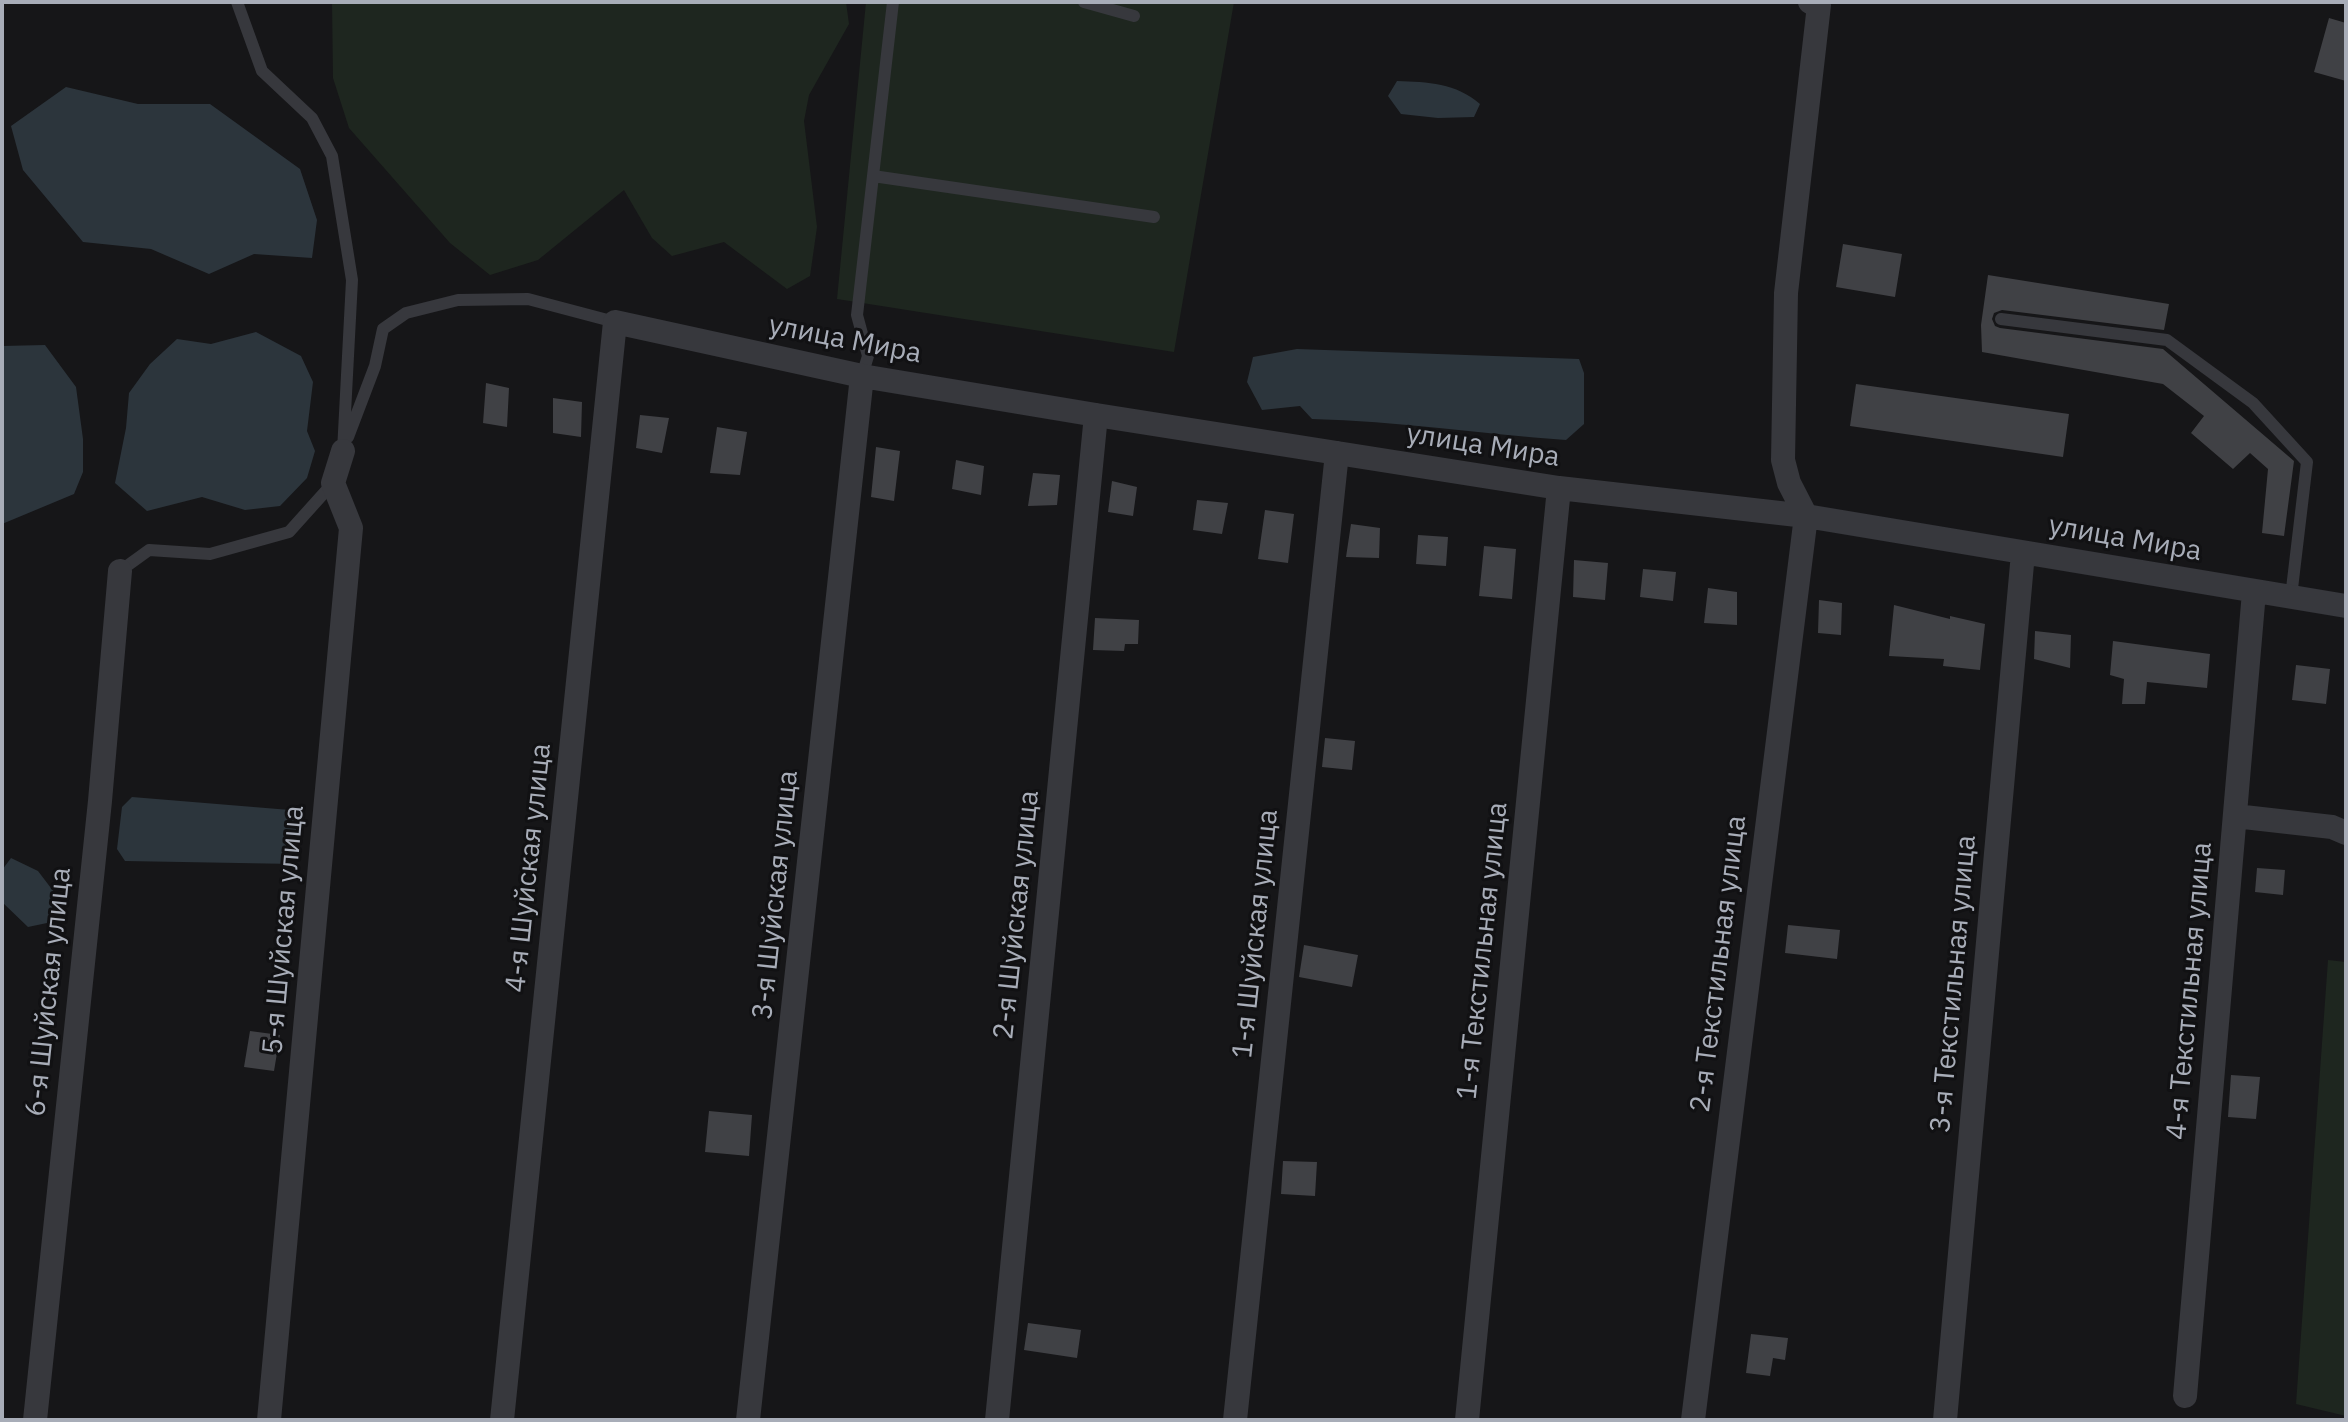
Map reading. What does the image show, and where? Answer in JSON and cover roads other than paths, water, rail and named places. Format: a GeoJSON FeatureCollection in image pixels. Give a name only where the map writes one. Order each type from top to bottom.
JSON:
{"type":"FeatureCollection","features":[{"type":"Feature","properties":{"kind":"street"},"geometry":{"type":"LineString","coordinates":[[1806,516],[1789,483],[1783,460],[1786,293],[1819,5],[1810,2]]}},
{"type":"Feature","properties":{"kind":"street","name":"улица Мира"},"geometry":{"type":"LineString","coordinates":[[615,322],[862,376],[1096,415],[1559,488],[1806,516],[2346,606]]}},
{"type":"Feature","properties":{"kind":"street","name":"4-я Шуйская улица"},"geometry":{"type":"LineString","coordinates":[[502,1420],[615,322]]}},
{"type":"Feature","properties":{"kind":"street","name":"3-я Шуйская улица"},"geometry":{"type":"LineString","coordinates":[[748,1420],[862,376]]}},
{"type":"Feature","properties":{"kind":"street","name":"2-я Шуйская улица"},"geometry":{"type":"LineString","coordinates":[[997,1420],[1096,415]]}},
{"type":"Feature","properties":{"kind":"street"},"geometry":{"type":"LineString","coordinates":[[333,483],[343,451]]}},
{"type":"Feature","properties":{"kind":"street","name":"1-я Шуйская улица"},"geometry":{"type":"LineString","coordinates":[[1235,1420],[1337,453]]}},
{"type":"Feature","properties":{"kind":"street","name":"5-я Шуйская улица"},"geometry":{"type":"LineString","coordinates":[[269,1420],[351,528],[333,483]]}},
{"type":"Feature","properties":{"kind":"street","name":"1-я Текстильная улица"},"geometry":{"type":"LineString","coordinates":[[1467,1420],[1559,488]]}},
{"type":"Feature","properties":{"kind":"street","name":"2-я Текстильная улица"},"geometry":{"type":"LineString","coordinates":[[1693,1420],[1806,516]]}},
{"type":"Feature","properties":{"kind":"street","name":"3-я Текстильная улица"},"geometry":{"type":"LineString","coordinates":[[1945,1420],[2023,553]]}},
{"type":"Feature","properties":{"kind":"street","name":"6-я Шуйская улица"},"geometry":{"type":"LineString","coordinates":[[35,1420],[100,801],[120,571]]}},
{"type":"Feature","properties":{"kind":"street","name":"4-я Текстильная улица"},"geometry":{"type":"LineString","coordinates":[[2185,1396],[2254,592]]}},
{"type":"Feature","properties":{"kind":"street"},"geometry":{"type":"LineString","coordinates":[[2235,816],[2332,827],[2346,833]]}},
{"type":"Feature","properties":{"kind":"lane"},"geometry":{"type":"LineString","coordinates":[[237,2],[262,71],[312,118],[332,156],[352,280],[343,451]]}},
{"type":"Feature","properties":{"kind":"lane"},"geometry":{"type":"LineString","coordinates":[[862,376],[868,356],[857,315],[893,2]]}},
{"type":"Feature","properties":{"kind":"lane"},"geometry":{"type":"LineString","coordinates":[[1084,2],[1134,16]]}},
{"type":"Feature","properties":{"kind":"lane"},"geometry":{"type":"LineString","coordinates":[[873,176],[1154,217]]}},
{"type":"Feature","properties":{"kind":"lane"},"geometry":{"type":"LineString","coordinates":[[343,451],[375,366],[383,329],[406,313],[458,300],[528,299],[615,322]]}},
{"type":"Feature","properties":{"kind":"lane"},"geometry":{"type":"LineString","coordinates":[[2001,319],[2167,340],[2253,403],[2307,462],[2291,597]]}},
{"type":"Feature","properties":{"kind":"lane"},"geometry":{"type":"LineString","coordinates":[[120,571],[149,550],[210,554],[289,532],[333,483]]}}]}
